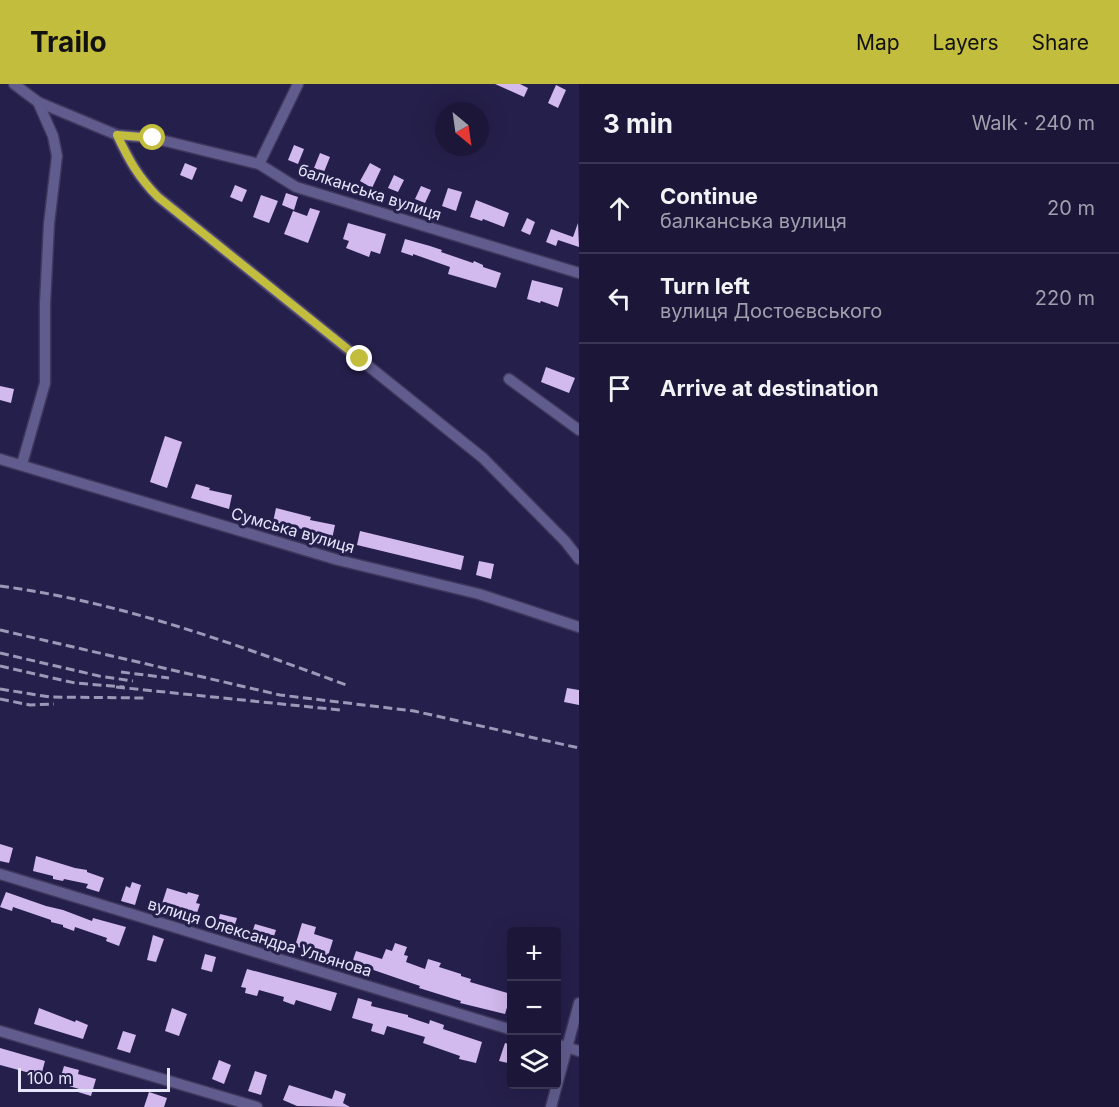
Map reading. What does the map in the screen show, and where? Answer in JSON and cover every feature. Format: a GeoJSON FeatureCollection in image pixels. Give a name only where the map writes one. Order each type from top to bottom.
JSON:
{"type":"FeatureCollection","features":[{"type":"Feature","properties":{"kind":"street","name":"балканська вулиця"},"geometry":{"type":"LineString","coordinates":[[14,84],[38,102],[117,135],[153,138],[259,164],[296,187],[579,273]]}},
{"type":"Feature","properties":{"kind":"street"},"geometry":{"type":"LineString","coordinates":[[259,164],[298,84]]}},
{"type":"Feature","properties":{"kind":"street"},"geometry":{"type":"LineString","coordinates":[[22,464],[45,383],[47,258],[57,156],[53,136],[38,102]]}},
{"type":"Feature","properties":{"kind":"street"},"geometry":{"type":"LineString","coordinates":[[117,135],[132,167],[158,197],[483,458],[565,541],[579,559]]}},
{"type":"Feature","properties":{"kind":"street"},"geometry":{"type":"LineString","coordinates":[[509,379],[579,430]]}},
{"type":"Feature","properties":{"kind":"street","name":"Сумська вулиця"},"geometry":{"type":"LineString","coordinates":[[0,459],[338,560],[479,594],[579,627]]}},
{"type":"Feature","properties":{"kind":"street","name":"вулиця Олександра Ульянова"},"geometry":{"type":"LineString","coordinates":[[0,874],[507,1028]]}},
{"type":"Feature","properties":{"kind":"street"},"geometry":{"type":"LineString","coordinates":[[551,1107],[574,1049],[579,1003]]}},
{"type":"Feature","properties":{"kind":"street"},"geometry":{"type":"LineString","coordinates":[[0,1031],[257,1107]]}},
{"type":"Feature","properties":{"kind":"building"},"geometry":{"type":"Polygon","coordinates":[[[495,84],[520,84],[528,88],[524,97],[495,84]]]}},
{"type":"Feature","properties":{"kind":"building"},"geometry":{"type":"Polygon","coordinates":[[[556,85],[566,90],[558,108],[548,103],[556,85]]]}},
{"type":"Feature","properties":{"kind":"building"},"geometry":{"type":"Polygon","coordinates":[[[294,145],[304,149],[298,164],[288,160],[294,145]]]}},
{"type":"Feature","properties":{"kind":"building"},"geometry":{"type":"Polygon","coordinates":[[[320,153],[330,157],[324,172],[314,168],[320,153]]]}},
{"type":"Feature","properties":{"kind":"building"},"geometry":{"type":"Polygon","coordinates":[[[185,163],[197,168],[192,180],[180,175],[185,163]]]}},
{"type":"Feature","properties":{"kind":"building"},"geometry":{"type":"Polygon","coordinates":[[[370,163],[381,169],[372,188],[360,181],[370,163]]]}},
{"type":"Feature","properties":{"kind":"building"},"geometry":{"type":"Polygon","coordinates":[[[394,175],[404,180],[398,192],[388,188],[394,175]]]}},
{"type":"Feature","properties":{"kind":"building"},"geometry":{"type":"Polygon","coordinates":[[[235,185],[247,190],[242,202],[230,197],[235,185]]]}},
{"type":"Feature","properties":{"kind":"building"},"geometry":{"type":"Polygon","coordinates":[[[421,186],[431,190],[425,203],[415,199],[421,186]]]}},
{"type":"Feature","properties":{"kind":"building"},"geometry":{"type":"Polygon","coordinates":[[[448,188],[462,192],[456,211],[442,206],[448,188]]]}},
{"type":"Feature","properties":{"kind":"building"},"geometry":{"type":"Polygon","coordinates":[[[286,193],[298,197],[294,210],[282,205],[286,193]]]}},
{"type":"Feature","properties":{"kind":"building"},"geometry":{"type":"Polygon","coordinates":[[[261,195],[278,201],[269,223],[253,217],[261,195]]]}},
{"type":"Feature","properties":{"kind":"building"},"geometry":{"type":"Polygon","coordinates":[[[476,200],[509,213],[504,227],[470,217],[476,200]]]}},
{"type":"Feature","properties":{"kind":"building"},"geometry":{"type":"Polygon","coordinates":[[[310,208],[320,211],[308,243],[284,234],[293,211],[307,216],[310,208]]]}},
{"type":"Feature","properties":{"kind":"building"},"geometry":{"type":"Polygon","coordinates":[[[527,218],[535,222],[530,235],[521,231],[527,218]]]}},
{"type":"Feature","properties":{"kind":"building"},"geometry":{"type":"Polygon","coordinates":[[[348,223],[386,234],[380,254],[371,251],[369,257],[346,248],[349,241],[343,239],[348,223]]]}},
{"type":"Feature","properties":{"kind":"building"},"geometry":{"type":"Polygon","coordinates":[[[578,223],[579,247],[558,240],[556,246],[546,242],[551,229],[573,237],[578,223]]]}},
{"type":"Feature","properties":{"kind":"building"},"geometry":{"type":"Polygon","coordinates":[[[405,239],[442,250],[441,252],[473,263],[474,261],[483,267],[501,273],[496,288],[448,274],[450,267],[401,252],[405,239]]]}},
{"type":"Feature","properties":{"kind":"building"},"geometry":{"type":"Polygon","coordinates":[[[532,280],[563,288],[558,307],[527,299],[532,280]]]}},
{"type":"Feature","properties":{"kind":"building"},"geometry":{"type":"Polygon","coordinates":[[[546,367],[575,378],[569,393],[541,382],[546,367]]]}},
{"type":"Feature","properties":{"kind":"building"},"geometry":{"type":"Polygon","coordinates":[[[0,386],[14,389],[11,403],[0,400],[0,386]]]}},
{"type":"Feature","properties":{"kind":"building"},"geometry":{"type":"Polygon","coordinates":[[[165,436],[182,442],[167,488],[150,482],[165,436]]]}},
{"type":"Feature","properties":{"kind":"building"},"geometry":{"type":"Polygon","coordinates":[[[196,484],[210,488],[209,490],[232,495],[229,509],[191,498],[196,484]]]}},
{"type":"Feature","properties":{"kind":"building"},"geometry":{"type":"Polygon","coordinates":[[[276,508],[311,517],[310,520],[335,525],[332,539],[317,536],[318,533],[273,522],[276,508]]]}},
{"type":"Feature","properties":{"kind":"building"},"geometry":{"type":"Polygon","coordinates":[[[360,531],[464,556],[461,570],[357,545],[360,531]]]}},
{"type":"Feature","properties":{"kind":"building"},"geometry":{"type":"Polygon","coordinates":[[[479,561],[494,564],[491,579],[476,575],[479,561]]]}},
{"type":"Feature","properties":{"kind":"building"},"geometry":{"type":"Polygon","coordinates":[[[567,688],[579,690],[579,705],[564,702],[567,688]]]}},
{"type":"Feature","properties":{"kind":"building"},"geometry":{"type":"Polygon","coordinates":[[[0,844],[13,848],[9,863],[0,861],[0,844]]]}},
{"type":"Feature","properties":{"kind":"building"},"geometry":{"type":"Polygon","coordinates":[[[36,856],[87,870],[87,872],[104,878],[99,892],[86,888],[88,884],[53,879],[53,876],[33,871],[36,856]]]}},
{"type":"Feature","properties":{"kind":"building"},"geometry":{"type":"Polygon","coordinates":[[[132,882],[141,885],[135,905],[121,901],[126,886],[130,888],[132,882]]]}},
{"type":"Feature","properties":{"kind":"building"},"geometry":{"type":"Polygon","coordinates":[[[167,888],[199,895],[196,903],[200,904],[195,919],[160,910],[167,888]]]}},
{"type":"Feature","properties":{"kind":"building"},"geometry":{"type":"Polygon","coordinates":[[[6,892],[92,921],[93,918],[126,927],[119,946],[106,941],[107,938],[75,927],[74,931],[51,922],[51,920],[13,907],[12,911],[0,907],[6,892]]]}},
{"type":"Feature","properties":{"kind":"building"},"geometry":{"type":"Polygon","coordinates":[[[220,914],[237,918],[233,930],[217,926],[220,914]]]}},
{"type":"Feature","properties":{"kind":"building"},"geometry":{"type":"Polygon","coordinates":[[[302,923],[316,927],[314,934],[333,940],[328,956],[295,946],[302,923]]]}},
{"type":"Feature","properties":{"kind":"building"},"geometry":{"type":"Polygon","coordinates":[[[255,924],[276,930],[272,942],[251,936],[255,924]]]}},
{"type":"Feature","properties":{"kind":"building"},"geometry":{"type":"Polygon","coordinates":[[[153,935],[164,939],[156,962],[147,960],[153,935]]]}},
{"type":"Feature","properties":{"kind":"building"},"geometry":{"type":"Polygon","coordinates":[[[395,943],[407,947],[404,955],[408,956],[406,962],[425,969],[428,959],[441,963],[439,967],[471,979],[470,982],[507,993],[505,1014],[460,1003],[461,1001],[356,964],[357,962],[353,960],[356,951],[382,959],[386,949],[392,951],[395,943]]]}},
{"type":"Feature","properties":{"kind":"building"},"geometry":{"type":"Polygon","coordinates":[[[205,954],[216,957],[212,972],[201,969],[205,954]]]}},
{"type":"Feature","properties":{"kind":"building"},"geometry":{"type":"Polygon","coordinates":[[[247,969],[337,993],[331,1011],[296,1000],[294,1005],[283,1001],[284,997],[259,990],[257,996],[245,993],[246,988],[241,987],[247,969]]]}},
{"type":"Feature","properties":{"kind":"building"},"geometry":{"type":"Polygon","coordinates":[[[358,998],[372,1002],[371,1006],[408,1015],[408,1017],[429,1024],[430,1020],[444,1025],[443,1029],[482,1042],[476,1063],[459,1059],[460,1056],[423,1043],[425,1037],[387,1026],[384,1035],[371,1031],[373,1024],[352,1018],[358,998]]]}},
{"type":"Feature","properties":{"kind":"building"},"geometry":{"type":"Polygon","coordinates":[[[39,1008],[88,1025],[83,1039],[34,1024],[39,1008]]]}},
{"type":"Feature","properties":{"kind":"building"},"geometry":{"type":"Polygon","coordinates":[[[172,1008],[187,1014],[179,1036],[165,1031],[172,1008]]]}},
{"type":"Feature","properties":{"kind":"building"},"geometry":{"type":"Polygon","coordinates":[[[123,1031],[136,1035],[130,1053],[117,1049],[123,1031]]]}},
{"type":"Feature","properties":{"kind":"building"},"geometry":{"type":"Polygon","coordinates":[[[505,1043],[507,1044],[507,1063],[499,1061],[505,1043]]]}},
{"type":"Feature","properties":{"kind":"building"},"geometry":{"type":"Polygon","coordinates":[[[0,1048],[45,1061],[41,1076],[0,1065],[0,1048]]]}},
{"type":"Feature","properties":{"kind":"building"},"geometry":{"type":"Polygon","coordinates":[[[219,1060],[231,1065],[224,1084],[212,1079],[219,1060]]]}},
{"type":"Feature","properties":{"kind":"building"},"geometry":{"type":"Polygon","coordinates":[[[64,1066],[79,1070],[78,1074],[96,1079],[91,1096],[78,1092],[79,1089],[59,1083],[64,1066]]]}},
{"type":"Feature","properties":{"kind":"building"},"geometry":{"type":"Polygon","coordinates":[[[255,1071],[267,1075],[261,1095],[248,1091],[255,1071]]]}},
{"type":"Feature","properties":{"kind":"building"},"geometry":{"type":"Polygon","coordinates":[[[289,1085],[332,1099],[335,1090],[346,1094],[343,1103],[350,1107],[297,1106],[283,1100],[289,1085]]]}},
{"type":"Feature","properties":{"kind":"building"},"geometry":{"type":"Polygon","coordinates":[[[149,1092],[167,1098],[164,1107],[144,1107],[149,1092]]]}},
{"type":"Feature","properties":{"kind":"railway"},"geometry":{"type":"LineString","coordinates":[[0,586],[90,602],[177,626],[349,686]]}},
{"type":"Feature","properties":{"kind":"railway"},"geometry":{"type":"LineString","coordinates":[[0,630],[280,695],[414,711],[579,748]]}},
{"type":"Feature","properties":{"kind":"railway"},"geometry":{"type":"LineString","coordinates":[[0,653],[99,676],[133,681]]}},
{"type":"Feature","properties":{"kind":"railway"},"geometry":{"type":"LineString","coordinates":[[0,666],[75,683],[124,687]]}},
{"type":"Feature","properties":{"kind":"railway"},"geometry":{"type":"LineString","coordinates":[[121,672],[169,678]]}},
{"type":"Feature","properties":{"kind":"railway"},"geometry":{"type":"LineString","coordinates":[[116,687],[340,710]]}},
{"type":"Feature","properties":{"kind":"railway"},"geometry":{"type":"LineString","coordinates":[[0,689],[50,697],[144,698]]}},
{"type":"Feature","properties":{"kind":"railway"},"geometry":{"type":"LineString","coordinates":[[0,699],[30,705],[54,704]]}},
{"type":"Feature","properties":{"kind":"route"},"geometry":{"type":"LineString","coordinates":[[153,138],[117,135],[132,167],[143,182],[158,197],[360,359]]}}]}
